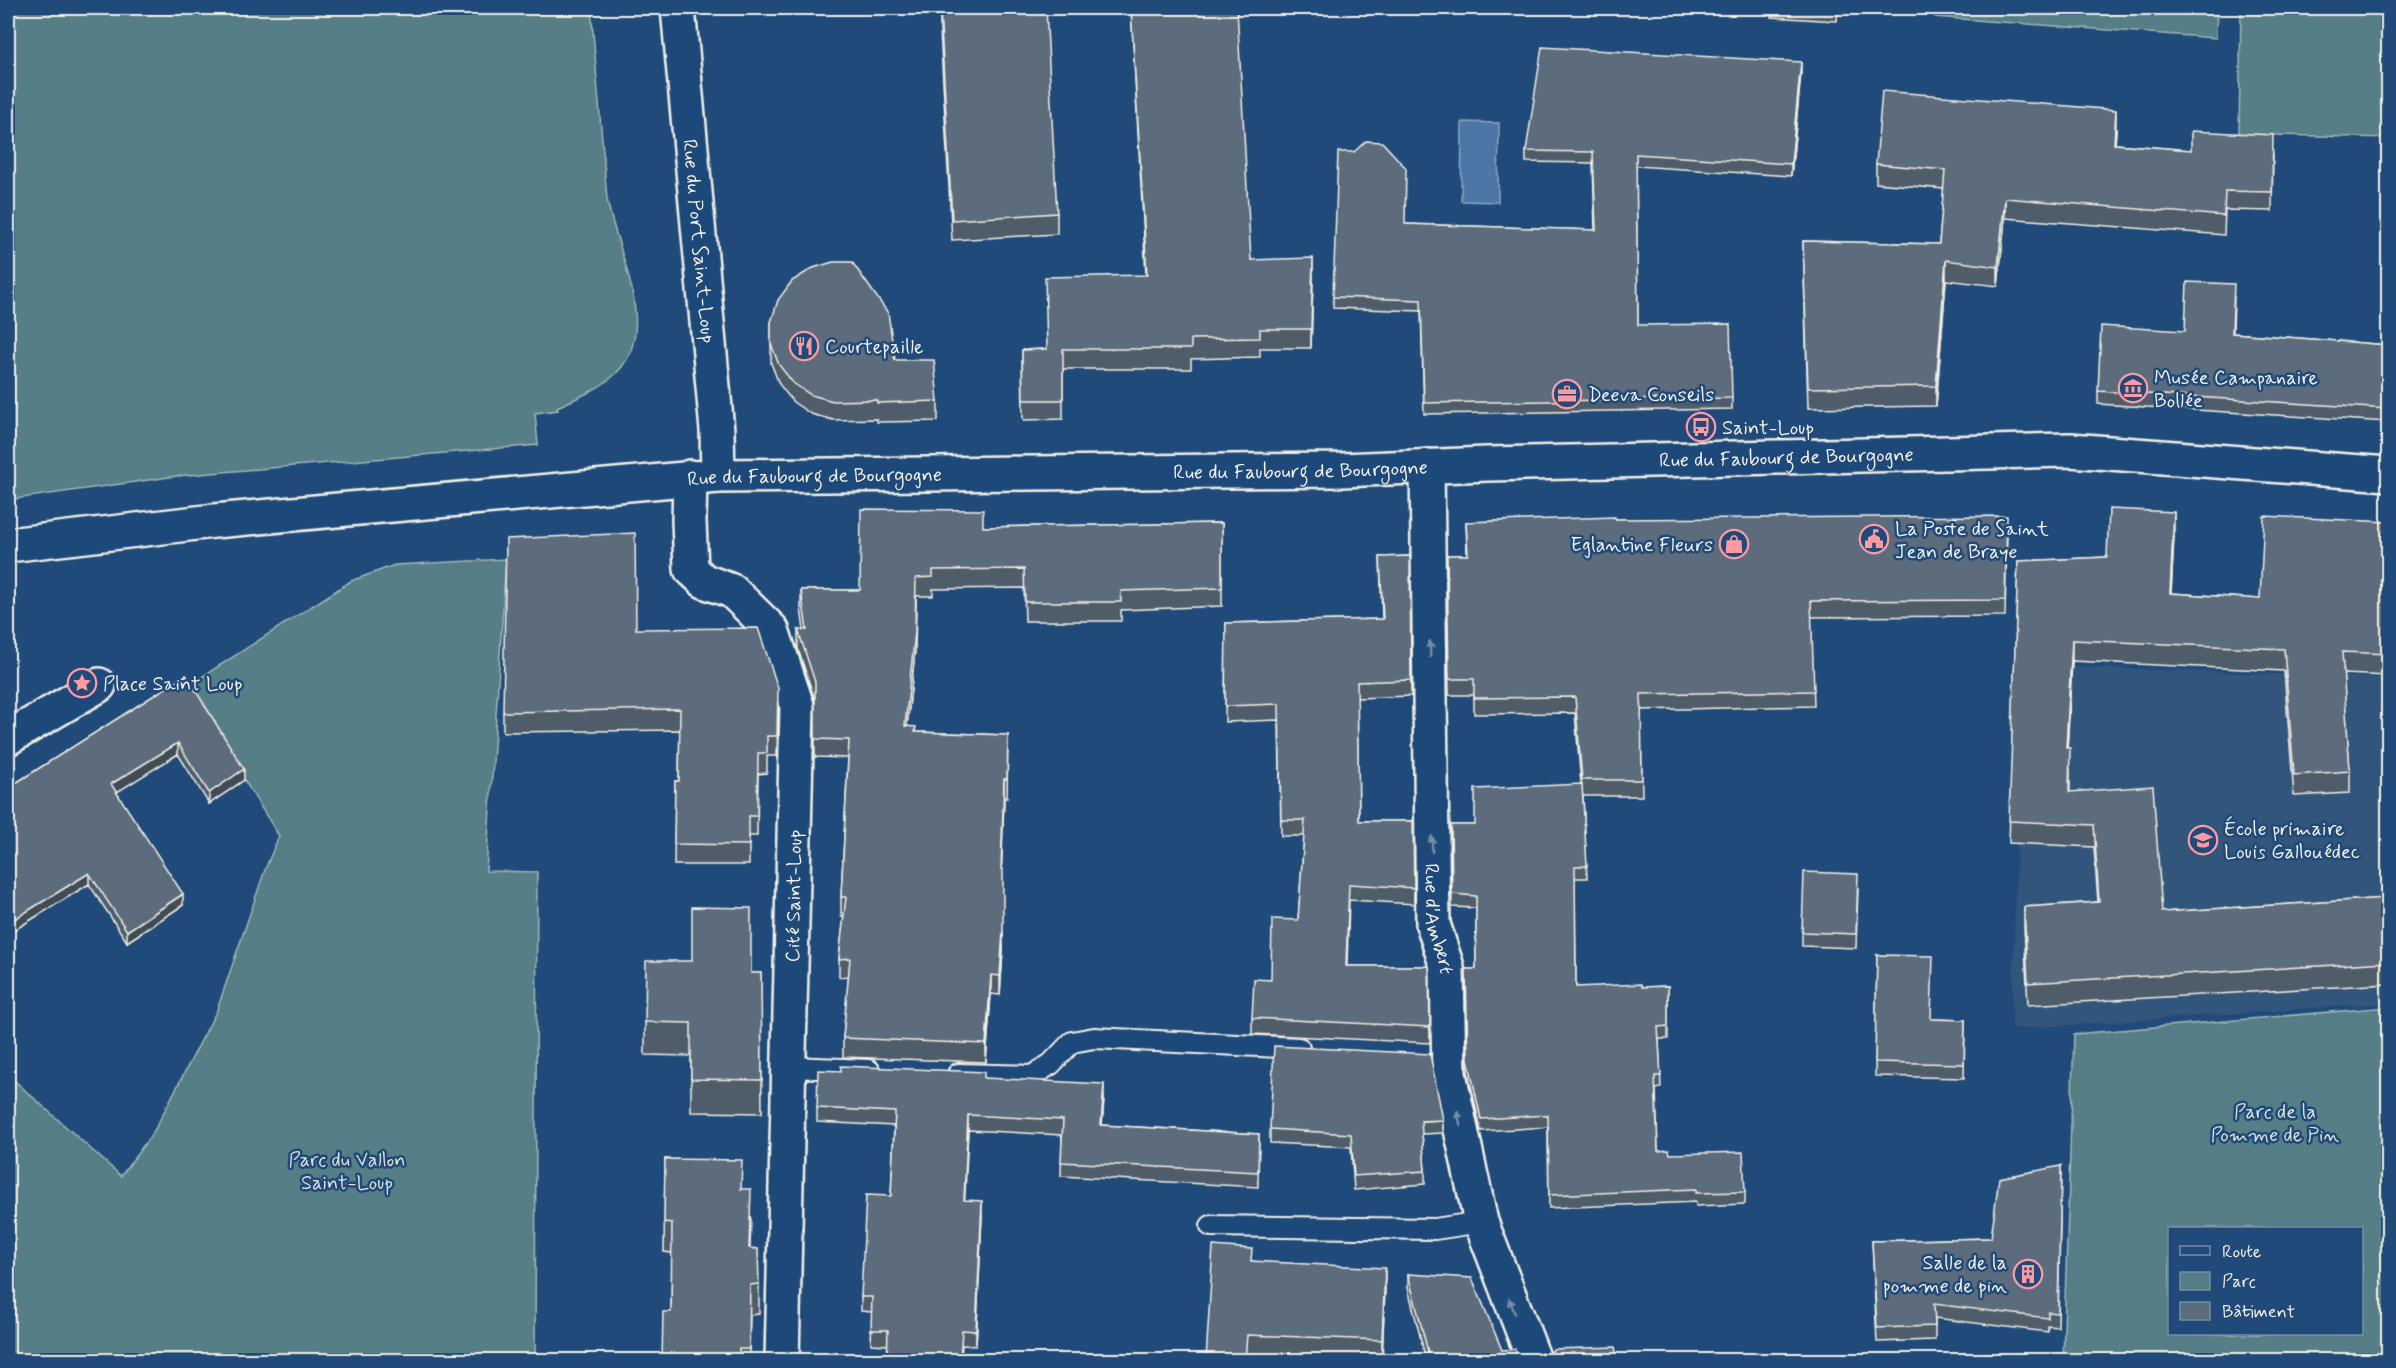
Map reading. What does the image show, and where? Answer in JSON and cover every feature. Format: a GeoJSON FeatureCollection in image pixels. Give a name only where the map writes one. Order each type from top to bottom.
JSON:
{"type":"FeatureCollection","features":[{"type":"Feature","properties":{"kind":"street","name":"Rue du Port Saint-Loup"},"geometry":{"type":"LineString","coordinates":[[678,8],[717,430],[704,476]]}},
{"type":"Feature","properties":{"kind":"street","name":"Rue du Faubourg de Bourgogne"},"geometry":{"type":"LineString","coordinates":[[8,545],[214,521],[704,476],[1341,470],[2070,450],[2388,474]]}},
{"type":"Feature","properties":{"kind":"street","name":"Rue d'Ambert"},"geometry":{"type":"LineString","coordinates":[[1427,466],[1433,924],[1447,967],[1436,1056],[1449,1074],[1481,1222],[1534,1360]]}},
{"type":"Feature","properties":{"kind":"street","name":"Cité Saint-Loup"},"geometry":{"type":"LineString","coordinates":[[704,476],[689,521],[691,569],[704,581],[732,591],[772,630],[797,706],[782,1360]]}},
{"type":"Feature","properties":{"kind":"street"},"geometry":{"type":"LineString","coordinates":[[8,738],[99,685]]}},
{"type":"Feature","properties":{"kind":"lane"},"geometry":{"type":"LineString","coordinates":[[939,1073],[1032,1076],[1051,1064],[1072,1042],[1094,1038],[1318,1050]]}},
{"type":"Feature","properties":{"kind":"lane"},"geometry":{"type":"LineString","coordinates":[[789,1067],[893,1071]]}},
{"type":"Feature","properties":{"kind":"lane"},"geometry":{"type":"LineString","coordinates":[[1211,1226],[1435,1229],[1481,1222]]}},
{"type":"Feature","properties":{"kind":"shaded area"},"geometry":{"type":"Polygon","coordinates":[[[1462,122],[1499,123],[1498,202],[1461,201],[1462,122]]]}},
{"type":"Feature","properties":{"kind":"shaded area","name":"École primaire Louis Gallouédec"},"geometry":{"type":"Polygon","coordinates":[[[2021,665],[2388,678],[2388,1003],[2012,1029],[2021,665]]]}},
{"type":"Feature","properties":{"kind":"green space"},"geometry":{"type":"Polygon","coordinates":[[[8,8],[591,8],[607,199],[632,292],[635,317],[634,340],[626,360],[611,378],[592,391],[557,407],[558,410],[535,413],[538,445],[177,476],[8,500],[8,8]]]}},
{"type":"Feature","properties":{"kind":"green space"},"geometry":{"type":"Polygon","coordinates":[[[1936,8],[2217,8],[2216,38],[1935,17],[1936,8]]]}},
{"type":"Feature","properties":{"kind":"green space"},"geometry":{"type":"Polygon","coordinates":[[[2241,8],[2388,8],[2388,138],[2239,134],[2241,8]]]}},
{"type":"Feature","properties":{"kind":"green space","name":"Parc du Vallon Saint-Loup"},"geometry":{"type":"Polygon","coordinates":[[[506,559],[486,871],[537,872],[535,1360],[8,1360],[8,1075],[121,1176],[154,1131],[217,1010],[266,867],[279,836],[186,687],[351,581],[395,565],[506,559]]]}},
{"type":"Feature","properties":{"kind":"green space","name":"Parc de la Pomme de Pin"},"geometry":{"type":"Polygon","coordinates":[[[2388,1007],[2388,1360],[2063,1360],[2074,1034],[2388,1007]]]}},
{"type":"Feature","properties":{"kind":"building"},"geometry":{"type":"Polygon","coordinates":[[[1046,8],[1057,213],[952,220],[940,10],[1046,8]]]}},
{"type":"Feature","properties":{"kind":"building"},"geometry":{"type":"Polygon","coordinates":[[[1131,8],[1237,8],[1251,260],[1313,258],[1311,329],[1260,329],[1260,338],[1191,339],[1191,349],[1063,349],[1063,400],[1023,400],[1022,350],[1047,349],[1045,277],[1147,275],[1131,8]]]}},
{"type":"Feature","properties":{"kind":"building"},"geometry":{"type":"Polygon","coordinates":[[[1542,47],[1801,62],[1791,164],[1636,154],[1638,325],[1730,324],[1732,398],[1424,403],[1421,300],[1333,297],[1338,152],[1354,152],[1366,141],[1382,142],[1406,168],[1405,224],[1596,230],[1593,152],[1526,151],[1542,47]]]}},
{"type":"Feature","properties":{"kind":"building"},"geometry":{"type":"Polygon","coordinates":[[[1882,91],[2116,110],[2114,144],[2191,150],[2191,131],[2273,135],[2272,192],[2225,191],[2224,216],[2005,198],[1998,267],[1946,260],[1936,386],[1808,388],[1803,241],[1939,244],[1945,170],[1876,164],[1882,91]]]}},
{"type":"Feature","properties":{"kind":"building"},"geometry":{"type":"Polygon","coordinates":[[[833,262],[852,262],[888,313],[895,360],[934,360],[938,401],[877,403],[877,400],[833,401],[811,395],[793,383],[779,365],[771,344],[771,322],[778,300],[792,281],[813,268],[833,262]]]}},
{"type":"Feature","properties":{"kind":"building"},"geometry":{"type":"Polygon","coordinates":[[[2187,282],[2234,284],[2232,333],[2388,345],[2388,409],[2098,391],[2101,326],[2185,331],[2187,282]]]}},
{"type":"Feature","properties":{"kind":"building"},"geometry":{"type":"Polygon","coordinates":[[[861,509],[983,510],[983,527],[1222,523],[1222,588],[1121,591],[1121,602],[1025,602],[1024,569],[933,570],[933,577],[916,578],[915,632],[905,726],[916,727],[915,732],[1008,735],[1001,869],[1003,869],[1003,931],[1000,976],[991,975],[986,1044],[843,1038],[850,958],[839,959],[846,897],[841,897],[849,740],[815,739],[815,682],[798,630],[807,630],[801,590],[860,590],[861,509]]]}},
{"type":"Feature","properties":{"kind":"building"},"geometry":{"type":"Polygon","coordinates":[[[2109,509],[2174,512],[2170,593],[2260,599],[2264,516],[2388,522],[2388,654],[2342,652],[2350,771],[2294,775],[2284,649],[2072,640],[2066,748],[2070,748],[2069,792],[2153,786],[2162,912],[2388,898],[2388,962],[2028,983],[2024,907],[2099,902],[2094,825],[2009,821],[2018,561],[2107,557],[2109,509]]]}},
{"type":"Feature","properties":{"kind":"building"},"geometry":{"type":"Polygon","coordinates":[[[2007,516],[2005,600],[1811,601],[1814,691],[1641,694],[1642,780],[1582,780],[1575,697],[1474,698],[1474,679],[1449,679],[1447,555],[1468,555],[1466,522],[1615,517],[1615,519],[2007,516]]]}},
{"type":"Feature","properties":{"kind":"building"},"geometry":{"type":"Polygon","coordinates":[[[635,533],[636,629],[758,628],[778,688],[777,736],[767,736],[767,753],[758,753],[757,816],[749,816],[749,845],[674,844],[675,781],[679,781],[680,709],[503,712],[506,539],[635,533]]]}},
{"type":"Feature","properties":{"kind":"building"},"geometry":{"type":"Polygon","coordinates":[[[1410,556],[1411,680],[1357,682],[1359,821],[1413,821],[1414,888],[1349,884],[1346,966],[1429,966],[1430,1027],[1252,1018],[1254,979],[1271,980],[1272,919],[1298,920],[1305,820],[1281,820],[1279,704],[1225,706],[1226,623],[1383,619],[1380,557],[1410,556]]]}},
{"type":"Feature","properties":{"kind":"building"},"geometry":{"type":"Polygon","coordinates":[[[186,675],[244,769],[209,793],[178,743],[111,784],[183,894],[127,931],[89,873],[8,923],[8,788],[186,675]]]}},
{"type":"Feature","properties":{"kind":"building"},"geometry":{"type":"Polygon","coordinates":[[[1582,784],[1587,866],[1575,866],[1576,987],[1641,984],[1642,987],[1668,986],[1668,1026],[1658,1027],[1661,1076],[1655,1076],[1658,1151],[1669,1150],[1670,1154],[1743,1152],[1745,1192],[1696,1193],[1696,1189],[1549,1195],[1548,1115],[1481,1119],[1468,1059],[1466,969],[1476,969],[1476,896],[1452,894],[1451,825],[1475,825],[1475,789],[1582,784]]]}},
{"type":"Feature","properties":{"kind":"building"},"geometry":{"type":"Polygon","coordinates":[[[1804,872],[1858,874],[1856,934],[1802,932],[1804,872]]]}},
{"type":"Feature","properties":{"kind":"building"},"geometry":{"type":"Polygon","coordinates":[[[692,907],[751,908],[751,973],[761,973],[762,1080],[691,1079],[691,1023],[645,1022],[646,961],[692,961],[692,907]]]}},
{"type":"Feature","properties":{"kind":"building"},"geometry":{"type":"Polygon","coordinates":[[[1877,955],[1933,956],[1931,1019],[1965,1020],[1964,1064],[1875,1062],[1877,955]]]}},
{"type":"Feature","properties":{"kind":"building"},"geometry":{"type":"Polygon","coordinates":[[[1274,1046],[1430,1054],[1443,1120],[1421,1121],[1425,1171],[1354,1176],[1351,1134],[1270,1129],[1274,1046]]]}},
{"type":"Feature","properties":{"kind":"building"},"geometry":{"type":"Polygon","coordinates":[[[841,1066],[984,1072],[984,1078],[1104,1084],[1101,1125],[1259,1134],[1258,1172],[1061,1162],[1063,1120],[968,1115],[964,1200],[982,1201],[976,1331],[962,1330],[960,1360],[887,1360],[888,1330],[871,1330],[872,1297],[861,1297],[866,1195],[891,1196],[895,1112],[817,1108],[818,1070],[841,1071],[841,1066]]]}},
{"type":"Feature","properties":{"kind":"building"},"geometry":{"type":"Polygon","coordinates":[[[665,1159],[742,1160],[741,1189],[751,1189],[749,1248],[758,1249],[759,1284],[750,1285],[749,1349],[739,1349],[739,1360],[662,1360],[663,1312],[671,1312],[672,1223],[664,1222],[665,1159]]]}},
{"type":"Feature","properties":{"kind":"building"},"geometry":{"type":"Polygon","coordinates":[[[2061,1166],[2058,1313],[2048,1312],[2048,1318],[1934,1304],[1935,1326],[1877,1328],[1872,1241],[1991,1238],[1999,1178],[2061,1166]]]}},
{"type":"Feature","properties":{"kind":"building"},"geometry":{"type":"Polygon","coordinates":[[[1213,1246],[1252,1249],[1251,1261],[1385,1268],[1382,1340],[1247,1335],[1245,1360],[1206,1360],[1213,1246]]]}},
{"type":"Feature","properties":{"kind":"building"},"geometry":{"type":"Polygon","coordinates":[[[1408,1274],[1472,1278],[1502,1350],[1515,1349],[1522,1360],[1430,1360],[1408,1274]]]}},
{"type":"Feature","properties":{"kind":"building"},"geometry":{"type":"Polygon","coordinates":[[[1615,1347],[1617,1358],[1608,1360],[1545,1360],[1553,1349],[1615,1347]]]}},
{"type":"Feature","properties":{"kind":"place","name":"Courtepaille"},"geometry":{"type":"Point","coordinates":[804,346]}},
{"type":"Feature","properties":{"kind":"place","name":"Musée Campanaire Bollée"},"geometry":{"type":"Point","coordinates":[2133,388]}},
{"type":"Feature","properties":{"kind":"place","name":"Deeva Conseils"},"geometry":{"type":"Point","coordinates":[1567,394]}},
{"type":"Feature","properties":{"kind":"place","name":"Saint-Loup"},"geometry":{"type":"Point","coordinates":[1701,427]}},
{"type":"Feature","properties":{"kind":"place","name":"La Poste de Saint Jean de Braye"},"geometry":{"type":"Point","coordinates":[1874,539]}},
{"type":"Feature","properties":{"kind":"place","name":"Eglantine Fleurs"},"geometry":{"type":"Point","coordinates":[1734,544]}},
{"type":"Feature","properties":{"kind":"place","name":"Place Saint Loup"},"geometry":{"type":"Point","coordinates":[82,683]}},
{"type":"Feature","properties":{"kind":"place","name":"École primaire Louis Gallouédec"},"geometry":{"type":"Point","coordinates":[2203,840]}},
{"type":"Feature","properties":{"kind":"place","name":"Salle de la pomme de pin"},"geometry":{"type":"Point","coordinates":[2028,1274]}}]}
